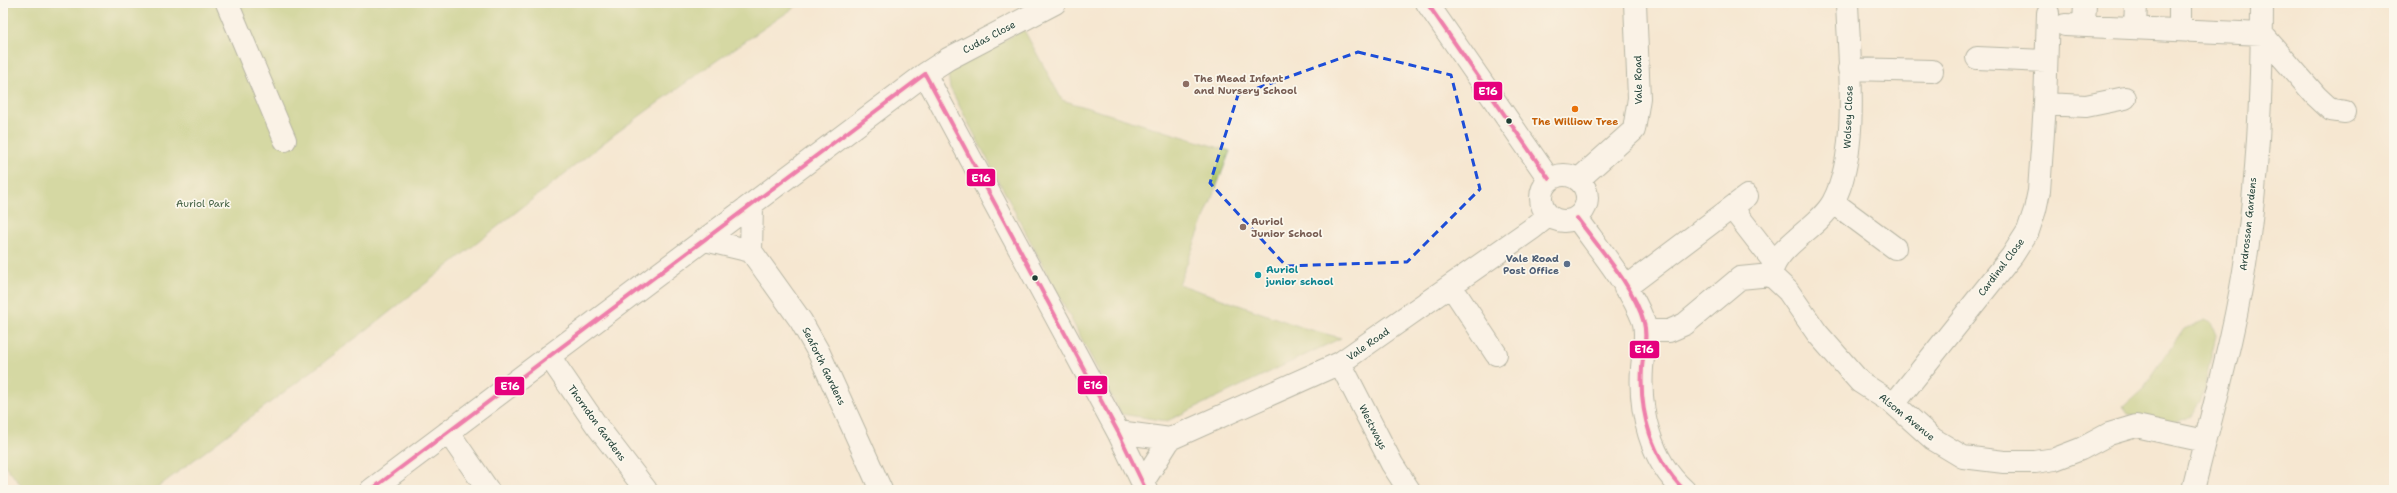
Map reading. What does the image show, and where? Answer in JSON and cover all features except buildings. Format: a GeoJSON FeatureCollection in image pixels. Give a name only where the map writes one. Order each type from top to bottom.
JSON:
{"type":"FeatureCollection","features":[{"type":"Feature","properties":{"kind":"street"},"geometry":{"type":"LineString","coordinates":[[227,3],[285,140]]}},
{"type":"Feature","properties":{"kind":"street","name":"Cudas Close"},"geometry":{"type":"LineString","coordinates":[[925,74],[948,59],[1055,3]]}},
{"type":"Feature","properties":{"kind":"street"},"geometry":{"type":"LineString","coordinates":[[1427,3],[1549,179]]}},
{"type":"Feature","properties":{"kind":"street","name":"Vale Road"},"geometry":{"type":"LineString","coordinates":[[1578,180],[1634,130],[1639,98],[1635,3]]}},
{"type":"Feature","properties":{"kind":"street","name":"Wolsey Close"},"geometry":{"type":"LineString","coordinates":[[1772,268],[1833,202],[1844,166],[1849,141],[1847,3]]}},
{"type":"Feature","properties":{"kind":"street","name":"Cardinal Close"},"geometry":{"type":"LineString","coordinates":[[1894,404],[2012,256],[2028,231],[2039,191],[2045,104],[2046,61],[2066,21],[2085,3]]}},
{"type":"Feature","properties":{"kind":"street"},"geometry":{"type":"LineString","coordinates":[[2136,3],[2136,28]]}},
{"type":"Feature","properties":{"kind":"street"},"geometry":{"type":"LineString","coordinates":[[2180,3],[2180,29]]}},
{"type":"Feature","properties":{"kind":"street","name":"Ardrossan Gardens"},"geometry":{"type":"LineString","coordinates":[[2192,490],[2231,339],[2247,251],[2256,145],[2262,34],[2262,3]]}},
{"type":"Feature","properties":{"kind":"street"},"geometry":{"type":"LineString","coordinates":[[2066,21],[2136,28],[2262,34],[2316,96],[2331,110],[2345,112]]}},
{"type":"Feature","properties":{"kind":"street"},"geometry":{"type":"LineString","coordinates":[[1978,58],[2046,61]]}},
{"type":"Feature","properties":{"kind":"street"},"geometry":{"type":"LineString","coordinates":[[1849,69],[1932,71]]}},
{"type":"Feature","properties":{"kind":"street"},"geometry":{"type":"LineString","coordinates":[[371,490],[925,74],[1118,432],[1145,486]]}},
{"type":"Feature","properties":{"kind":"street"},"geometry":{"type":"LineString","coordinates":[[2045,104],[2086,106],[2125,98]]}},
{"type":"Feature","properties":{"kind":"street"},"geometry":{"type":"LineString","coordinates":[[1564,175],[1578,180],[1586,192],[1587,200],[1585,207],[1577,218],[1565,222],[1548,216],[1541,200],[1542,192],[1549,179],[1564,175]]}},
{"type":"Feature","properties":{"kind":"street"},"geometry":{"type":"LineString","coordinates":[[1625,288],[1747,196]]}},
{"type":"Feature","properties":{"kind":"street"},"geometry":{"type":"LineString","coordinates":[[1833,202],[1895,248]]}},
{"type":"Feature","properties":{"kind":"street"},"geometry":{"type":"LineString","coordinates":[[705,240],[751,251],[752,205]]}},
{"type":"Feature","properties":{"kind":"street","name":"Vale Road"},"geometry":{"type":"LineString","coordinates":[[1170,439],[1340,363],[1548,216]]}},
{"type":"Feature","properties":{"kind":"street","name":"Alsom Avenue"},"geometry":{"type":"LineString","coordinates":[[1739,217],[1817,333],[1860,382],[1894,404],[1933,439],[1949,450],[1964,457],[1997,461],[2035,462],[2055,458],[2122,429],[2136,426],[2205,441]]}},
{"type":"Feature","properties":{"kind":"street"},"geometry":{"type":"LineString","coordinates":[[1577,218],[1625,288],[1643,321],[1645,331],[1641,381],[1642,406],[1648,434],[1660,460],[1684,490]]}},
{"type":"Feature","properties":{"kind":"street","name":"Seaforth Gardens"},"geometry":{"type":"LineString","coordinates":[[751,251],[801,321],[819,353],[881,490]]}},
{"type":"Feature","properties":{"kind":"street"},"geometry":{"type":"LineString","coordinates":[[1645,331],[1669,331],[1685,324],[1740,278],[1772,268]]}},
{"type":"Feature","properties":{"kind":"street"},"geometry":{"type":"LineString","coordinates":[[1451,286],[1496,354]]}},
{"type":"Feature","properties":{"kind":"street","name":"Thorndon Gardens"},"geometry":{"type":"LineString","coordinates":[[549,356],[597,426],[646,490]]}},
{"type":"Feature","properties":{"kind":"street","name":"Westways"},"geometry":{"type":"LineString","coordinates":[[1340,363],[1392,464],[1409,490]]}},
{"type":"Feature","properties":{"kind":"street"},"geometry":{"type":"LineString","coordinates":[[448,432],[488,490]]}},
{"type":"Feature","properties":{"kind":"street"},"geometry":{"type":"LineString","coordinates":[[1118,432],[1170,439],[1145,486]]}},
{"type":"Feature","properties":{"kind":"highlighted area"},"geometry":{"type":"Polygon","coordinates":[[[1358,52],[1451,75],[1480,189],[1407,262],[1286,266],[1210,183],[1238,95],[1358,52]]]}},
{"type":"Feature","properties":{"kind":"green space","name":"Auriol Park"},"geometry":{"type":"Polygon","coordinates":[[[3,3],[801,3],[706,68],[615,134],[373,325],[154,490],[25,490],[3,463],[3,3]]]}},
{"type":"Feature","properties":{"kind":"green space","name":"Auriol Junior School"},"geometry":{"type":"Polygon","coordinates":[[[1024,30],[1062,100],[1230,151],[1179,284],[1304,328],[1341,338],[1167,421],[1121,414],[950,88],[948,74],[955,65],[1024,30]]]}},
{"type":"Feature","properties":{"kind":"green space"},"geometry":{"type":"Polygon","coordinates":[[[2205,320],[2211,323],[2216,335],[2201,401],[2190,416],[2180,421],[2168,423],[2128,414],[2123,407],[2142,390],[2184,329],[2205,320]]]}},
{"type":"Feature","properties":{"kind":"transit line","name":"E16"},"geometry":{"type":"LineString","coordinates":[[1427,3],[1549,179]]}},
{"type":"Feature","properties":{"kind":"transit line","name":"E16"},"geometry":{"type":"LineString","coordinates":[[925,74],[1118,432],[1146,490]]}},
{"type":"Feature","properties":{"kind":"transit line","name":"E16"},"geometry":{"type":"LineString","coordinates":[[371,490],[925,74]]}},
{"type":"Feature","properties":{"kind":"transit line","name":"E16"},"geometry":{"type":"LineString","coordinates":[[1577,218],[1624,281],[1639,309],[1646,334],[1642,368],[1643,402],[1646,418],[1656,449],[1673,477],[1684,490]]}},
{"type":"Feature","properties":{"kind":"place","name":"The Mead Infant and Nursery School"},"geometry":{"type":"Point","coordinates":[1186,84]}},
{"type":"Feature","properties":{"kind":"place","name":"The Williow Tree"},"geometry":{"type":"Point","coordinates":[1575,109]}},
{"type":"Feature","properties":{"kind":"place","name":"Auriol Junior School"},"geometry":{"type":"Point","coordinates":[1243,227]}},
{"type":"Feature","properties":{"kind":"place","name":"Vale Road Post Office"},"geometry":{"type":"Point","coordinates":[1567,264]}},
{"type":"Feature","properties":{"kind":"place","name":"Auriol junior school"},"geometry":{"type":"Point","coordinates":[1258,275]}}]}
